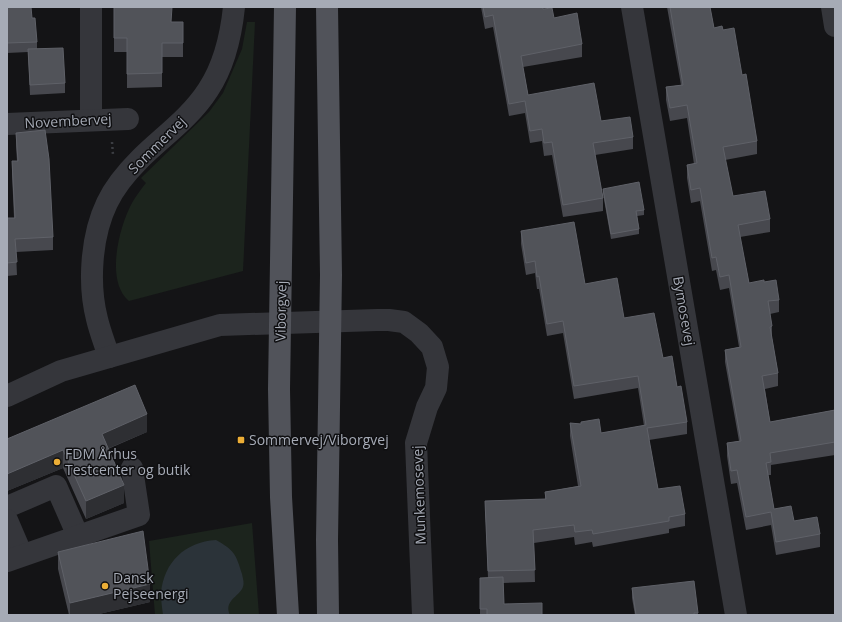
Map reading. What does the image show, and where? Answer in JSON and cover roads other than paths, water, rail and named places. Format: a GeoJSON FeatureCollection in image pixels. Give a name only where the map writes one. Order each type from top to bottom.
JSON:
{"type":"FeatureCollection","features":[{"type":"Feature","properties":{"kind":"main road","name":"Viborgvej"},"geometry":{"type":"LineString","coordinates":[[285,7],[279,384],[280,498],[288,615]]}},
{"type":"Feature","properties":{"kind":"main road"},"geometry":{"type":"LineString","coordinates":[[327,7],[331,275],[327,532],[328,615]]}},
{"type":"Feature","properties":{"kind":"street","name":"Novembervej"},"geometry":{"type":"LineString","coordinates":[[7,124],[110,119],[91,7]]}},
{"type":"Feature","properties":{"kind":"street","name":"Sommervej"},"geometry":{"type":"LineString","coordinates":[[109,357],[97,319],[92,283],[94,247],[101,219],[108,202],[128,172],[193,108],[208,90],[227,47],[234,7]]}},
{"type":"Feature","properties":{"kind":"street","name":"Bymosevej"},"geometry":{"type":"LineString","coordinates":[[632,7],[736,615]]}},
{"type":"Feature","properties":{"kind":"street"},"geometry":{"type":"LineString","coordinates":[[832,7],[835,26]]}},
{"type":"Feature","properties":{"kind":"street","name":"Munkemosevej"},"geometry":{"type":"LineString","coordinates":[[281,323],[389,320],[404,322],[419,333],[432,348],[438,367],[436,388],[427,407],[416,443],[423,615]]}},
{"type":"Feature","properties":{"kind":"street"},"geometry":{"type":"LineString","coordinates":[[7,396],[61,371],[220,325],[281,323]]}},
{"type":"Feature","properties":{"kind":"street"},"geometry":{"type":"LineString","coordinates":[[7,520],[15,558],[139,515],[132,468]]}},
{"type":"Feature","properties":{"kind":"street"},"geometry":{"type":"LineString","coordinates":[[7,507],[56,486],[78,536]]}},
{"type":"Feature","properties":{"kind":"place","name":"Sommervej/Viborgvej"},"geometry":{"type":"Point","coordinates":[241,440]}},
{"type":"Feature","properties":{"kind":"place","name":"FDM Århus Testcenter og butik"},"geometry":{"type":"Point","coordinates":[57,462]}},
{"type":"Feature","properties":{"kind":"place","name":"Dansk Pejseenergi"},"geometry":{"type":"Point","coordinates":[105,586]}}]}
